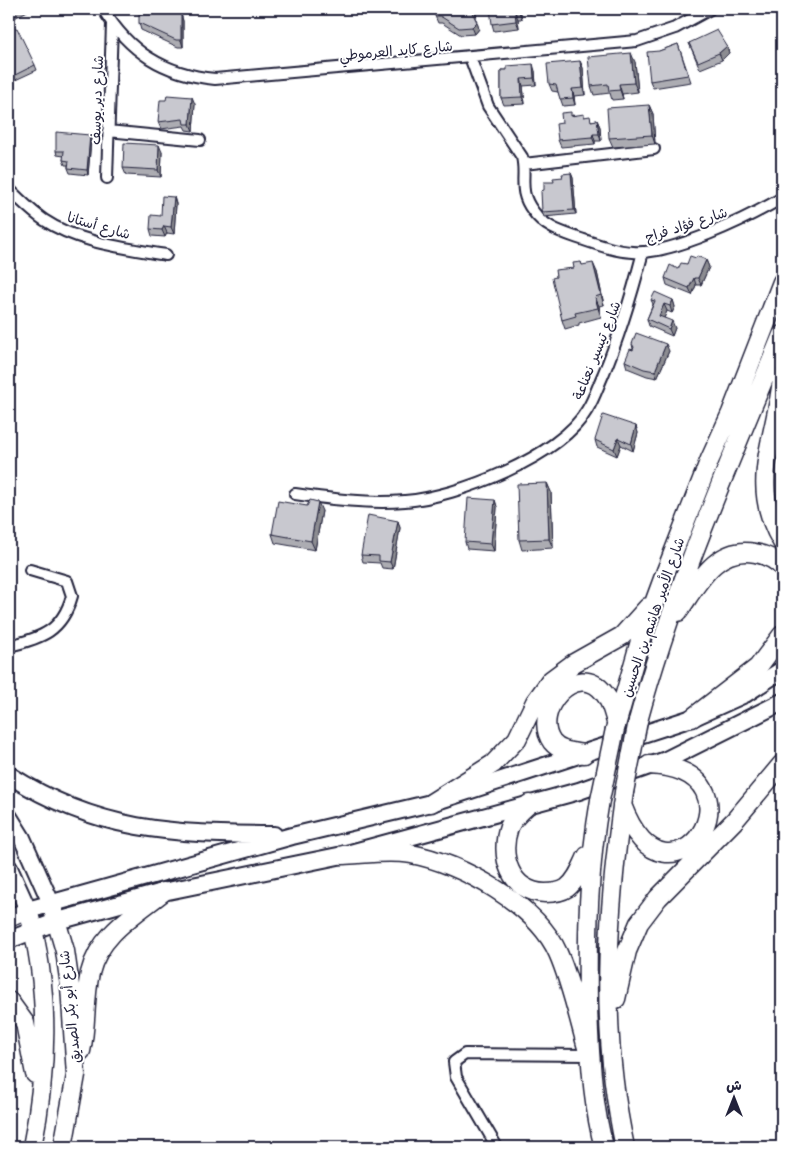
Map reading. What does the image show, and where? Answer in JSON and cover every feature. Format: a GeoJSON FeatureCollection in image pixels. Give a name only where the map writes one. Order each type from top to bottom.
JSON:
{"type":"FeatureCollection","features":[{"type":"Feature","properties":{"kind":"highway","name":"شارع الأمير هاشم بن الحسين"},"geometry":{"type":"LineString","coordinates":[[604,1147],[590,1055],[587,916],[592,846],[615,726],[655,599],[782,282]]}},
{"type":"Feature","properties":{"kind":"highway","name":"شارع الأمير هاشم بن الحسين"},"geometry":{"type":"LineString","coordinates":[[625,1147],[613,1084],[609,1036],[608,924],[623,798],[638,722],[664,631],[724,474],[780,339]]}},
{"type":"Feature","properties":{"kind":"highway"},"geometry":{"type":"LineString","coordinates":[[780,339],[782,370]]}},
{"type":"Feature","properties":{"kind":"highway"},"geometry":{"type":"LineString","coordinates":[[782,378],[764,473],[768,512],[782,542]]}},
{"type":"Feature","properties":{"kind":"highway"},"geometry":{"type":"LineString","coordinates":[[664,631],[704,576],[724,557],[732,553],[748,552],[772,558],[782,567]]}},
{"type":"Feature","properties":{"kind":"highway"},"geometry":{"type":"LineString","coordinates":[[431,803],[493,764],[517,738],[535,702],[551,680],[574,663],[622,636],[655,599]]}},
{"type":"Feature","properties":{"kind":"highway"},"geometry":{"type":"LineString","coordinates":[[692,718],[758,666],[782,635]]}},
{"type":"Feature","properties":{"kind":"highway"},"geometry":{"type":"LineString","coordinates":[[584,754],[564,750],[552,741],[547,726],[548,713],[559,693],[573,683],[581,681],[597,686],[608,697],[615,726]]}},
{"type":"Feature","properties":{"kind":"highway"},"geometry":{"type":"LineString","coordinates":[[609,1036],[621,971],[632,936],[639,923],[658,898],[735,820],[782,764]]}},
{"type":"Feature","properties":{"kind":"highway"},"geometry":{"type":"LineString","coordinates":[[623,798],[634,832],[642,842],[658,851],[674,852],[688,848],[703,833],[707,822],[708,802],[701,787],[694,779],[673,768],[649,766]]}},
{"type":"Feature","properties":{"kind":"highway"},"geometry":{"type":"LineString","coordinates":[[528,804],[514,818],[505,844],[507,865],[517,882],[539,893],[560,891],[567,888],[578,875],[592,846]]}},
{"type":"Feature","properties":{"kind":"highway"},"geometry":{"type":"LineString","coordinates":[[343,855],[409,854],[431,859],[451,866],[489,886],[529,915],[545,932],[558,953],[590,1055]]}},
{"type":"Feature","properties":{"kind":"highway"},"geometry":{"type":"LineString","coordinates":[[76,1076],[85,1028],[90,974],[97,953],[116,929],[163,892]]}},
{"type":"Feature","properties":{"kind":"highway","name":"شارع أبو بكر الصديق"},"geometry":{"type":"LineString","coordinates":[[51,903],[58,921],[70,986],[76,1076],[63,1147]]}},
{"type":"Feature","properties":{"kind":"highway","name":"شارع أبو بكر الصديق"},"geometry":{"type":"LineString","coordinates":[[28,910],[41,968],[45,1011],[44,1061],[32,1147]]}},
{"type":"Feature","properties":{"kind":"highway"},"geometry":{"type":"LineString","coordinates":[[9,1001],[19,1011],[28,1032],[40,1098]]}},
{"type":"Feature","properties":{"kind":"main road"},"geometry":{"type":"LineString","coordinates":[[9,918],[51,903],[292,836],[431,803],[584,754],[692,718],[745,694],[782,670]]}},
{"type":"Feature","properties":{"kind":"main road"},"geometry":{"type":"LineString","coordinates":[[9,940],[58,921],[163,892],[343,855],[528,804],[579,792],[683,752],[782,702]]}},
{"type":"Feature","properties":{"kind":"main road"},"geometry":{"type":"LineString","coordinates":[[9,774],[69,808],[91,816],[131,826],[183,833],[292,836]]}},
{"type":"Feature","properties":{"kind":"main road","name":"شارع أبو بكر الصديق"},"geometry":{"type":"LineString","coordinates":[[9,818],[22,838],[51,903]]}},
{"type":"Feature","properties":{"kind":"main road","name":"شارع أبو بكر الصديق"},"geometry":{"type":"LineString","coordinates":[[9,868],[28,910]]}},
{"type":"Feature","properties":{"kind":"street","name":"شارع كايد العرموطي"},"geometry":{"type":"LineString","coordinates":[[103,9],[125,40],[146,56],[174,71],[199,77],[233,78],[637,41],[675,28],[710,9]]}},
{"type":"Feature","properties":{"kind":"street","name":"شارع دير يوسف"},"geometry":{"type":"LineString","coordinates":[[107,178],[112,24]]}},
{"type":"Feature","properties":{"kind":"street"},"geometry":{"type":"LineString","coordinates":[[470,57],[488,106],[517,149],[524,164],[654,148]]}},
{"type":"Feature","properties":{"kind":"street"},"geometry":{"type":"LineString","coordinates":[[108,131],[200,140]]}},
{"type":"Feature","properties":{"kind":"street","name":"شارع فؤاد فراج"},"geometry":{"type":"LineString","coordinates":[[524,164],[522,185],[524,196],[533,211],[548,226],[612,249],[643,252],[678,244],[738,222],[782,198]]}},
{"type":"Feature","properties":{"kind":"street","name":"شارع أستانا"},"geometry":{"type":"LineString","coordinates":[[9,189],[32,212],[61,230],[114,245],[166,255]]}},
{"type":"Feature","properties":{"kind":"street","name":"شارع تيسير نعناعة"},"geometry":{"type":"LineString","coordinates":[[295,494],[356,502],[405,501],[474,484],[510,470],[538,454],[573,427],[587,410],[615,346],[630,303],[643,252]]}},
{"type":"Feature","properties":{"kind":"street"},"geometry":{"type":"LineString","coordinates":[[9,646],[30,640],[54,629],[64,618],[72,596],[66,581],[30,570]]}},
{"type":"Feature","properties":{"kind":"street"},"geometry":{"type":"LineString","coordinates":[[492,1144],[456,1077],[454,1062],[465,1054],[590,1055]]}},
{"type":"Feature","properties":{"kind":"building"},"geometry":{"type":"Polygon","coordinates":[[[435,9],[473,9],[477,22],[472,27],[459,28],[440,16],[435,16],[435,9]]]}},
{"type":"Feature","properties":{"kind":"building"},"geometry":{"type":"Polygon","coordinates":[[[490,9],[519,9],[519,12],[515,12],[516,21],[492,24],[490,9]]]}},
{"type":"Feature","properties":{"kind":"building"},"geometry":{"type":"Polygon","coordinates":[[[139,14],[181,14],[181,40],[176,40],[139,23],[139,14]]]}},
{"type":"Feature","properties":{"kind":"building"},"geometry":{"type":"Polygon","coordinates":[[[17,28],[35,65],[9,78],[9,32],[17,28]]]}},
{"type":"Feature","properties":{"kind":"building"},"geometry":{"type":"Polygon","coordinates":[[[717,30],[727,46],[719,53],[698,62],[689,43],[717,30]]]}},
{"type":"Feature","properties":{"kind":"building"},"geometry":{"type":"Polygon","coordinates":[[[678,44],[688,75],[650,81],[647,52],[659,51],[678,44]]]}},
{"type":"Feature","properties":{"kind":"building"},"geometry":{"type":"Polygon","coordinates":[[[631,53],[634,83],[619,84],[620,90],[609,91],[608,84],[591,86],[588,57],[631,53]]]}},
{"type":"Feature","properties":{"kind":"building"},"geometry":{"type":"Polygon","coordinates":[[[580,61],[583,88],[572,89],[573,98],[560,99],[556,85],[549,84],[547,64],[580,61]]]}},
{"type":"Feature","properties":{"kind":"building"},"geometry":{"type":"Polygon","coordinates":[[[533,64],[534,78],[521,79],[522,97],[501,98],[501,70],[507,70],[507,66],[533,64]]]}},
{"type":"Feature","properties":{"kind":"building"},"geometry":{"type":"Polygon","coordinates":[[[167,95],[192,97],[190,124],[184,124],[183,119],[158,122],[160,100],[166,100],[167,95]]]}},
{"type":"Feature","properties":{"kind":"building"},"geometry":{"type":"Polygon","coordinates":[[[649,105],[652,135],[609,138],[607,108],[649,105]]]}},
{"type":"Feature","properties":{"kind":"building"},"geometry":{"type":"Polygon","coordinates":[[[571,112],[571,116],[584,114],[584,117],[590,116],[591,121],[597,120],[599,134],[593,134],[592,137],[558,140],[556,124],[562,123],[561,113],[571,112]]]}},
{"type":"Feature","properties":{"kind":"building"},"geometry":{"type":"Polygon","coordinates":[[[56,132],[90,135],[87,170],[68,168],[69,161],[63,160],[64,151],[56,151],[56,132]]]}},
{"type":"Feature","properties":{"kind":"building"},"geometry":{"type":"Polygon","coordinates":[[[124,143],[159,145],[158,170],[123,168],[124,143]]]}},
{"type":"Feature","properties":{"kind":"building"},"geometry":{"type":"Polygon","coordinates":[[[571,173],[574,210],[542,212],[541,191],[544,190],[544,182],[554,182],[553,178],[563,177],[562,174],[571,173]]]}},
{"type":"Feature","properties":{"kind":"building"},"geometry":{"type":"Polygon","coordinates":[[[162,196],[174,197],[171,227],[164,226],[162,230],[150,229],[151,215],[161,216],[162,196]]]}},
{"type":"Feature","properties":{"kind":"building"},"geometry":{"type":"Polygon","coordinates":[[[690,256],[696,258],[697,256],[706,260],[698,278],[694,278],[689,288],[665,278],[670,265],[678,269],[681,263],[687,264],[690,256]]]}},
{"type":"Feature","properties":{"kind":"building"},"geometry":{"type":"Polygon","coordinates":[[[581,262],[582,265],[593,263],[601,295],[595,297],[598,308],[575,313],[576,316],[562,320],[552,278],[556,277],[555,270],[574,268],[573,263],[581,262]]]}},
{"type":"Feature","properties":{"kind":"building"},"geometry":{"type":"Polygon","coordinates":[[[655,292],[673,300],[670,306],[664,304],[659,316],[672,321],[669,329],[647,319],[655,301],[651,300],[655,292]]]}},
{"type":"Feature","properties":{"kind":"building"},"geometry":{"type":"Polygon","coordinates":[[[636,333],[666,344],[655,371],[644,369],[625,361],[630,349],[633,350],[632,344],[636,333]]]}},
{"type":"Feature","properties":{"kind":"building"},"geometry":{"type":"Polygon","coordinates":[[[603,415],[636,426],[631,444],[618,438],[614,449],[595,440],[603,415]]]}},
{"type":"Feature","properties":{"kind":"building"},"geometry":{"type":"Polygon","coordinates":[[[547,483],[549,539],[519,540],[517,484],[547,483]]]}},
{"type":"Feature","properties":{"kind":"building"},"geometry":{"type":"Polygon","coordinates":[[[468,498],[495,500],[491,544],[465,542],[468,498]]]}},
{"type":"Feature","properties":{"kind":"building"},"geometry":{"type":"Polygon","coordinates":[[[310,500],[318,502],[311,541],[272,534],[278,501],[307,506],[310,500]]]}},
{"type":"Feature","properties":{"kind":"building"},"geometry":{"type":"Polygon","coordinates":[[[368,515],[398,521],[390,562],[379,561],[379,556],[361,555],[368,515]]]}}]}
